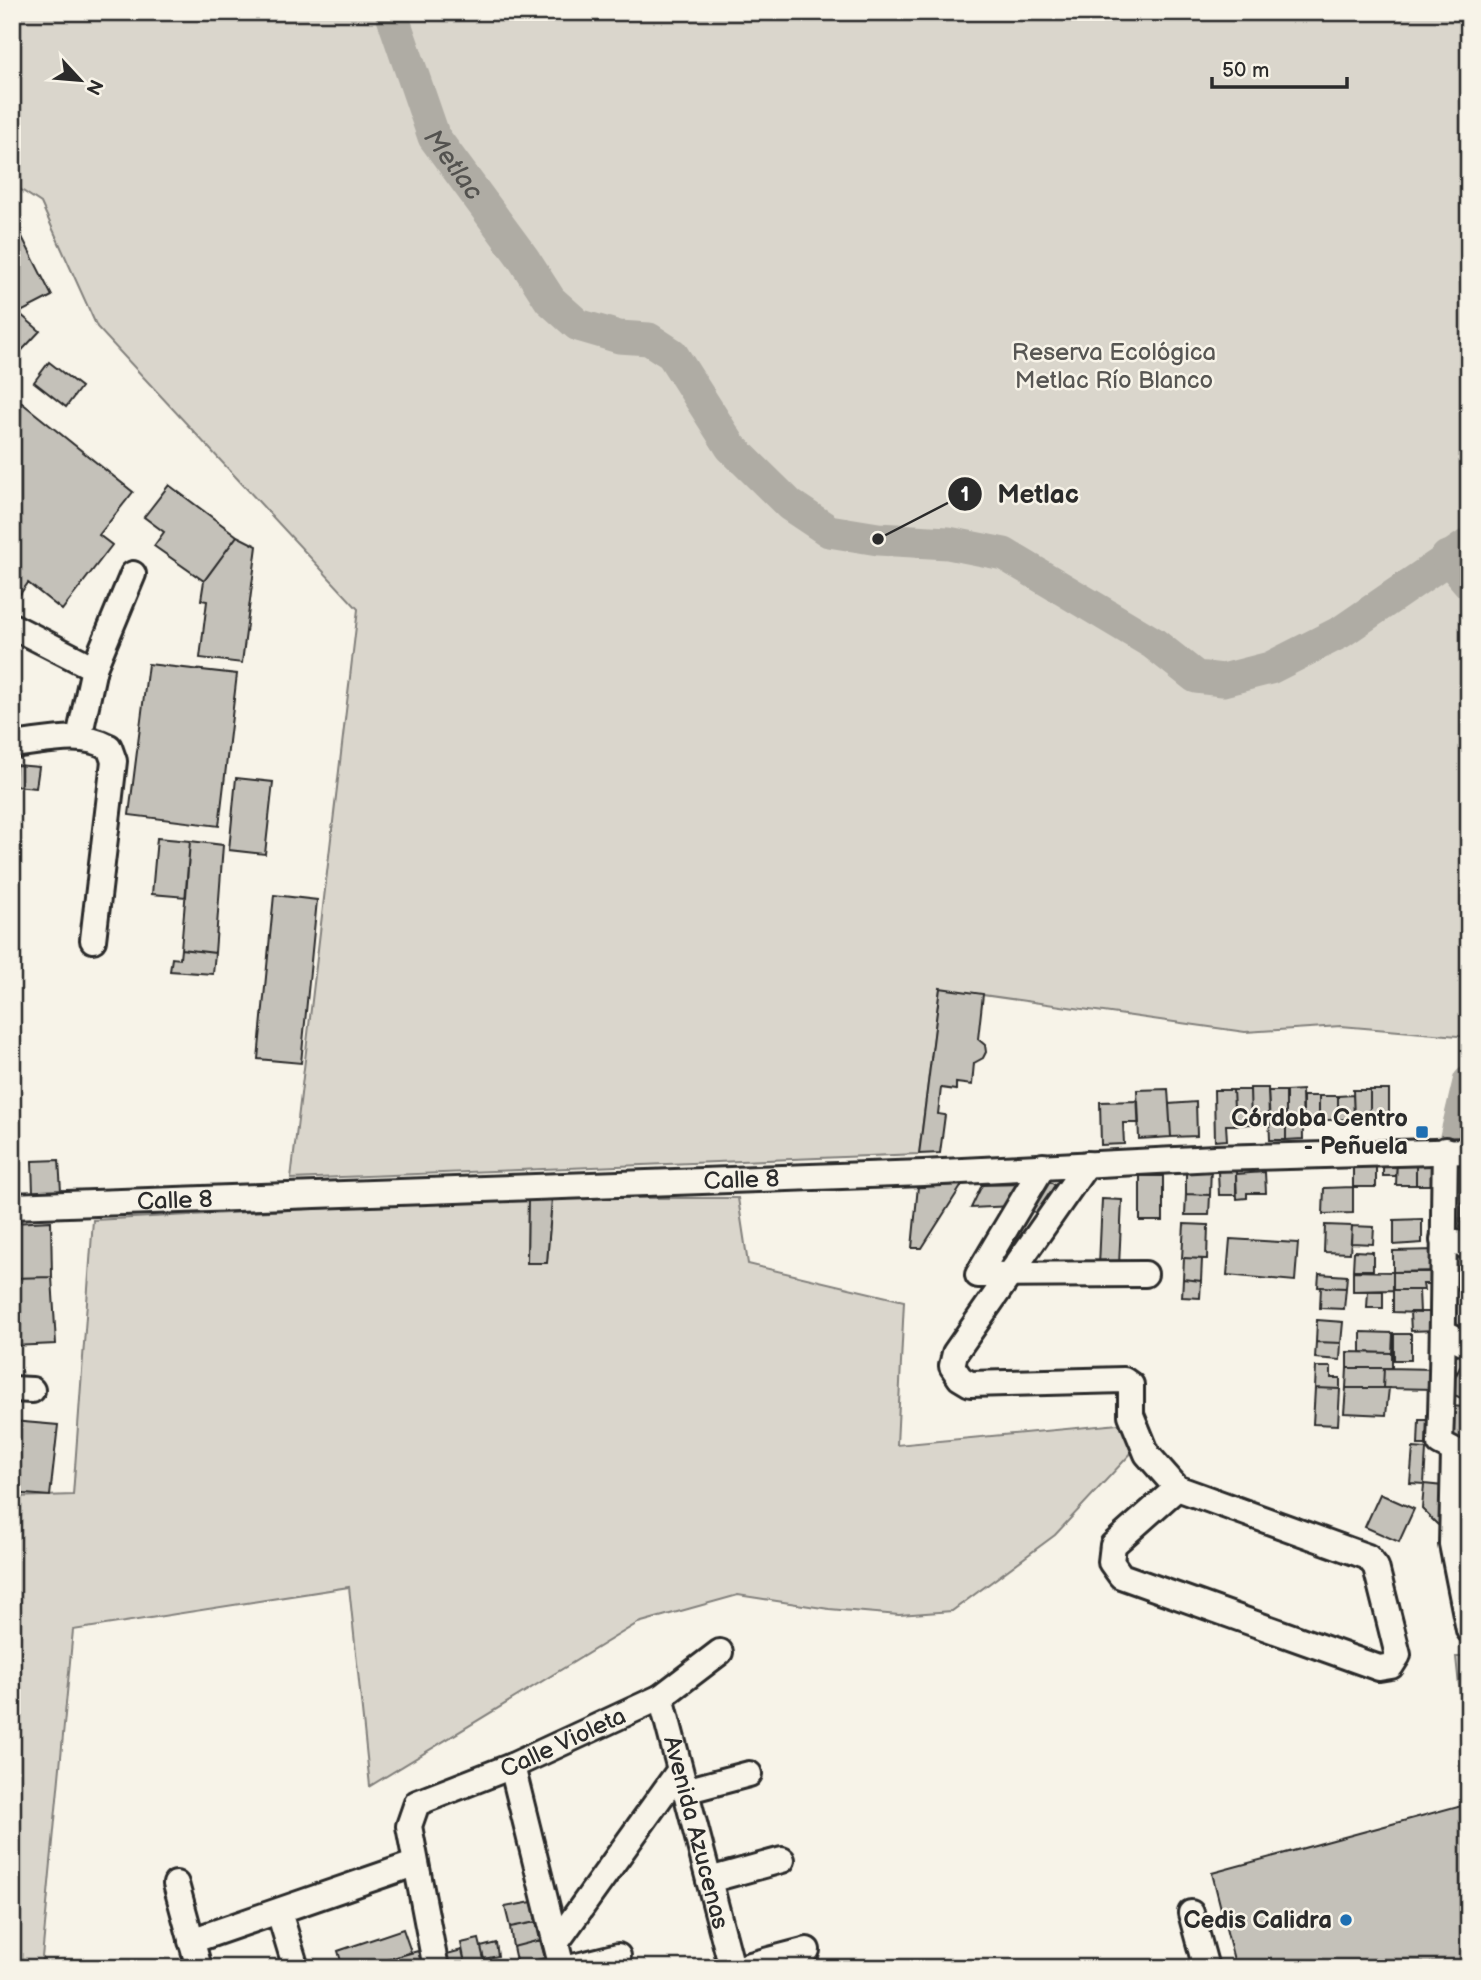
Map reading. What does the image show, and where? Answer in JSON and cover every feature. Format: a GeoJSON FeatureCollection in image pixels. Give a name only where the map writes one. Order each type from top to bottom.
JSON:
{"type":"FeatureCollection","features":[{"type":"Feature","properties":{"kind":"street"},"geometry":{"type":"LineString","coordinates":[[79,738],[94,667],[133,574]]}},
{"type":"Feature","properties":{"kind":"street"},"geometry":{"type":"LineString","coordinates":[[12,626],[94,667]]}},
{"type":"Feature","properties":{"kind":"street"},"geometry":{"type":"LineString","coordinates":[[12,746],[79,738],[109,747],[114,761],[93,940]]}},
{"type":"Feature","properties":{"kind":"street"},"geometry":{"type":"LineString","coordinates":[[1457,1151],[1458,1244],[1441,1287],[1445,1333],[1440,1443],[1461,1455],[1460,1542],[1469,1630]]}},
{"type":"Feature","properties":{"kind":"street","name":"Calle 8"},"geometry":{"type":"LineString","coordinates":[[12,1206],[1457,1151]]}},
{"type":"Feature","properties":{"kind":"street"},"geometry":{"type":"LineString","coordinates":[[1087,1164],[955,1353],[952,1366],[960,1378],[970,1384],[1124,1380],[1131,1385],[1131,1415],[1147,1454],[1177,1488],[1368,1556],[1377,1567],[1398,1655],[1391,1666],[1379,1668],[1121,1576],[1111,1562],[1113,1545],[1177,1488]]}},
{"type":"Feature","properties":{"kind":"street"},"geometry":{"type":"LineString","coordinates":[[1043,1166],[978,1275],[1145,1274]]}},
{"type":"Feature","properties":{"kind":"street"},"geometry":{"type":"LineString","coordinates":[[1445,1333],[1469,1345]]}},
{"type":"Feature","properties":{"kind":"street","name":"Calle Violeta"},"geometry":{"type":"LineString","coordinates":[[414,1864],[409,1826],[417,1803],[512,1766],[661,1697],[720,1652]]}},
{"type":"Feature","properties":{"kind":"street","name":"Avenida Azucenas"},"geometry":{"type":"LineString","coordinates":[[661,1697],[732,1968]]}},
{"type":"Feature","properties":{"kind":"street"},"geometry":{"type":"LineString","coordinates":[[512,1766],[562,1968]]}},
{"type":"Feature","properties":{"kind":"street"},"geometry":{"type":"LineString","coordinates":[[556,1943],[682,1781],[749,1774]]}},
{"type":"Feature","properties":{"kind":"street"},"geometry":{"type":"LineString","coordinates":[[709,1880],[782,1860]]}},
{"type":"Feature","properties":{"kind":"street"},"geometry":{"type":"LineString","coordinates":[[191,1941],[414,1864],[436,1968]]}},
{"type":"Feature","properties":{"kind":"street"},"geometry":{"type":"LineString","coordinates":[[176,1884],[198,1968]]}},
{"type":"Feature","properties":{"kind":"street"},"geometry":{"type":"LineString","coordinates":[[279,1912],[296,1968]]}},
{"type":"Feature","properties":{"kind":"street"},"geometry":{"type":"LineString","coordinates":[[1191,1913],[1206,1968]]}},
{"type":"Feature","properties":{"kind":"street"},"geometry":{"type":"LineString","coordinates":[[739,1968],[807,1950]]}},
{"type":"Feature","properties":{"kind":"street"},"geometry":{"type":"LineString","coordinates":[[569,1968],[618,1956]]}},
{"type":"Feature","properties":{"kind":"green space","name":"Reserva Ecológica Metlac Río Blanco"},"geometry":{"type":"Polygon","coordinates":[[[12,12],[1469,12],[1469,1037],[1341,1026],[1245,1032],[940,989],[919,1154],[291,1179],[358,609],[97,327],[41,203],[12,184],[12,12]]]}},
{"type":"Feature","properties":{"kind":"green space"},"geometry":{"type":"Polygon","coordinates":[[[528,1198],[527,1263],[547,1262],[552,1198],[738,1198],[748,1264],[904,1301],[897,1445],[1129,1423],[1136,1448],[1055,1535],[952,1611],[899,1615],[829,1609],[738,1595],[638,1623],[370,1786],[349,1587],[73,1630],[41,1968],[12,1968],[12,1497],[73,1495],[93,1220],[528,1198]]]}},
{"type":"Feature","properties":{"kind":"green space"},"geometry":{"type":"Polygon","coordinates":[[[1456,1657],[1469,1657],[1469,1782],[1456,1657]]]}},
{"type":"Feature","properties":{"kind":"building"},"geometry":{"type":"Polygon","coordinates":[[[18,229],[52,296],[19,313],[12,299],[12,232],[18,229]]]}},
{"type":"Feature","properties":{"kind":"building"},"geometry":{"type":"Polygon","coordinates":[[[12,307],[40,331],[12,361],[12,307]]]}},
{"type":"Feature","properties":{"kind":"building"},"geometry":{"type":"Polygon","coordinates":[[[49,362],[81,387],[66,407],[34,382],[49,362]]]}},
{"type":"Feature","properties":{"kind":"building"},"geometry":{"type":"Polygon","coordinates":[[[12,395],[133,492],[99,535],[112,545],[62,610],[28,583],[18,597],[12,593],[12,395]]]}},
{"type":"Feature","properties":{"kind":"building"},"geometry":{"type":"Polygon","coordinates":[[[169,485],[237,536],[204,581],[154,546],[164,532],[144,517],[169,485]]]}},
{"type":"Feature","properties":{"kind":"building"},"geometry":{"type":"Polygon","coordinates":[[[237,536],[257,546],[242,663],[200,658],[207,601],[201,600],[204,581],[237,536]]]}},
{"type":"Feature","properties":{"kind":"building"},"geometry":{"type":"Polygon","coordinates":[[[148,664],[237,674],[219,826],[129,815],[148,664]]]}},
{"type":"Feature","properties":{"kind":"building"},"geometry":{"type":"Polygon","coordinates":[[[16,765],[39,767],[36,788],[14,786],[16,765]]]}},
{"type":"Feature","properties":{"kind":"building"},"geometry":{"type":"Polygon","coordinates":[[[236,778],[273,782],[265,854],[229,850],[236,778]]]}},
{"type":"Feature","properties":{"kind":"building"},"geometry":{"type":"Polygon","coordinates":[[[157,838],[190,841],[186,897],[152,894],[157,838]]]}},
{"type":"Feature","properties":{"kind":"building"},"geometry":{"type":"Polygon","coordinates":[[[190,841],[223,845],[215,953],[181,949],[190,841]]]}},
{"type":"Feature","properties":{"kind":"building"},"geometry":{"type":"Polygon","coordinates":[[[274,895],[317,900],[301,1063],[258,1059],[274,895]]]}},
{"type":"Feature","properties":{"kind":"building"},"geometry":{"type":"Polygon","coordinates":[[[181,949],[215,953],[213,974],[170,971],[172,958],[180,959],[181,949]]]}},
{"type":"Feature","properties":{"kind":"building"},"geometry":{"type":"Polygon","coordinates":[[[940,988],[983,994],[978,1039],[985,1045],[986,1052],[983,1058],[974,1063],[972,1085],[956,1083],[956,1090],[941,1088],[938,1114],[945,1115],[940,1153],[919,1154],[940,988]]]}},
{"type":"Feature","properties":{"kind":"building"},"geometry":{"type":"Polygon","coordinates":[[[1250,1088],[1268,1088],[1270,1124],[1251,1124],[1250,1088]]]}},
{"type":"Feature","properties":{"kind":"building"},"geometry":{"type":"Polygon","coordinates":[[[1168,1089],[1171,1137],[1139,1139],[1137,1090],[1168,1089]]]}},
{"type":"Feature","properties":{"kind":"building"},"geometry":{"type":"Polygon","coordinates":[[[1214,1090],[1233,1090],[1235,1125],[1226,1125],[1227,1140],[1215,1141],[1214,1090]]]}},
{"type":"Feature","properties":{"kind":"building"},"geometry":{"type":"Polygon","coordinates":[[[1233,1090],[1250,1090],[1251,1124],[1235,1125],[1233,1090]]]}},
{"type":"Feature","properties":{"kind":"building"},"geometry":{"type":"Polygon","coordinates":[[[1302,1090],[1303,1139],[1286,1140],[1286,1091],[1302,1090]]]}},
{"type":"Feature","properties":{"kind":"building"},"geometry":{"type":"Polygon","coordinates":[[[1353,1090],[1370,1090],[1370,1117],[1354,1118],[1353,1090]]]}},
{"type":"Feature","properties":{"kind":"building"},"geometry":{"type":"Polygon","coordinates":[[[1370,1090],[1389,1090],[1389,1116],[1370,1117],[1370,1090]]]}},
{"type":"Feature","properties":{"kind":"building"},"geometry":{"type":"Polygon","coordinates":[[[1268,1091],[1286,1091],[1286,1140],[1270,1140],[1268,1091]]]}},
{"type":"Feature","properties":{"kind":"building"},"geometry":{"type":"Polygon","coordinates":[[[1353,1095],[1354,1118],[1338,1120],[1338,1096],[1353,1095]]]}},
{"type":"Feature","properties":{"kind":"building"},"geometry":{"type":"Polygon","coordinates":[[[1303,1096],[1319,1096],[1319,1120],[1303,1120],[1303,1096]]]}},
{"type":"Feature","properties":{"kind":"building"},"geometry":{"type":"Polygon","coordinates":[[[1319,1096],[1338,1096],[1338,1120],[1319,1120],[1319,1096]]]}},
{"type":"Feature","properties":{"kind":"building"},"geometry":{"type":"Polygon","coordinates":[[[1138,1101],[1139,1123],[1123,1123],[1124,1144],[1101,1145],[1100,1102],[1138,1101]]]}},
{"type":"Feature","properties":{"kind":"building"},"geometry":{"type":"Polygon","coordinates":[[[1196,1102],[1197,1136],[1171,1137],[1169,1104],[1196,1102]]]}},
{"type":"Feature","properties":{"kind":"building"},"geometry":{"type":"Polygon","coordinates":[[[1436,1159],[1437,1185],[1416,1185],[1416,1161],[1436,1159]]]}},
{"type":"Feature","properties":{"kind":"building"},"geometry":{"type":"Polygon","coordinates":[[[59,1160],[61,1191],[33,1193],[32,1161],[59,1160]]]}},
{"type":"Feature","properties":{"kind":"building"},"geometry":{"type":"Polygon","coordinates":[[[1397,1161],[1396,1176],[1383,1176],[1383,1162],[1397,1161]]]}},
{"type":"Feature","properties":{"kind":"building"},"geometry":{"type":"Polygon","coordinates":[[[1397,1161],[1416,1161],[1416,1185],[1396,1185],[1397,1161]]]}},
{"type":"Feature","properties":{"kind":"building"},"geometry":{"type":"Polygon","coordinates":[[[1376,1162],[1376,1187],[1353,1187],[1353,1163],[1376,1162]]]}},
{"type":"Feature","properties":{"kind":"building"},"geometry":{"type":"Polygon","coordinates":[[[1211,1166],[1210,1195],[1186,1194],[1186,1167],[1211,1166]]]}},
{"type":"Feature","properties":{"kind":"building"},"geometry":{"type":"Polygon","coordinates":[[[1236,1170],[1236,1195],[1219,1195],[1218,1171],[1236,1170]]]}},
{"type":"Feature","properties":{"kind":"building"},"geometry":{"type":"Polygon","coordinates":[[[1265,1172],[1266,1193],[1247,1193],[1247,1198],[1237,1199],[1236,1174],[1265,1172]]]}},
{"type":"Feature","properties":{"kind":"building"},"geometry":{"type":"Polygon","coordinates":[[[1469,1172],[1469,1206],[1461,1204],[1469,1172]]]}},
{"type":"Feature","properties":{"kind":"building"},"geometry":{"type":"Polygon","coordinates":[[[1140,1176],[1163,1176],[1163,1221],[1140,1221],[1140,1176]]]}},
{"type":"Feature","properties":{"kind":"building"},"geometry":{"type":"Polygon","coordinates":[[[1045,1179],[1055,1185],[1038,1214],[1028,1208],[1045,1179]]]}},
{"type":"Feature","properties":{"kind":"building"},"geometry":{"type":"Polygon","coordinates":[[[1025,1184],[1013,1206],[971,1208],[982,1185],[1025,1184]]]}},
{"type":"Feature","properties":{"kind":"building"},"geometry":{"type":"Polygon","coordinates":[[[962,1185],[922,1248],[912,1248],[918,1186],[962,1185]]]}},
{"type":"Feature","properties":{"kind":"building"},"geometry":{"type":"Polygon","coordinates":[[[1353,1187],[1353,1213],[1323,1214],[1324,1188],[1353,1187]]]}},
{"type":"Feature","properties":{"kind":"building"},"geometry":{"type":"Polygon","coordinates":[[[1186,1194],[1210,1195],[1209,1215],[1185,1215],[1186,1194]]]}},
{"type":"Feature","properties":{"kind":"building"},"geometry":{"type":"Polygon","coordinates":[[[528,1198],[552,1198],[547,1263],[527,1263],[528,1198]]]}},
{"type":"Feature","properties":{"kind":"building"},"geometry":{"type":"Polygon","coordinates":[[[1102,1199],[1122,1200],[1119,1266],[1099,1266],[1102,1199]]]}},
{"type":"Feature","properties":{"kind":"building"},"geometry":{"type":"Polygon","coordinates":[[[1461,1204],[1469,1206],[1469,1239],[1461,1237],[1461,1204]]]}},
{"type":"Feature","properties":{"kind":"building"},"geometry":{"type":"Polygon","coordinates":[[[1422,1219],[1422,1243],[1394,1245],[1394,1220],[1422,1219]]]}},
{"type":"Feature","properties":{"kind":"building"},"geometry":{"type":"Polygon","coordinates":[[[51,1221],[52,1277],[12,1278],[12,1223],[51,1221]]]}},
{"type":"Feature","properties":{"kind":"building"},"geometry":{"type":"Polygon","coordinates":[[[1184,1224],[1208,1225],[1207,1259],[1182,1258],[1184,1224]]]}},
{"type":"Feature","properties":{"kind":"building"},"geometry":{"type":"Polygon","coordinates":[[[1325,1225],[1352,1226],[1350,1253],[1324,1252],[1325,1225]]]}},
{"type":"Feature","properties":{"kind":"building"},"geometry":{"type":"Polygon","coordinates":[[[1352,1226],[1374,1227],[1373,1244],[1351,1243],[1352,1226]]]}},
{"type":"Feature","properties":{"kind":"building"},"geometry":{"type":"Polygon","coordinates":[[[1230,1239],[1298,1243],[1295,1281],[1227,1275],[1230,1239]]]}},
{"type":"Feature","properties":{"kind":"building"},"geometry":{"type":"Polygon","coordinates":[[[1435,1250],[1435,1271],[1393,1272],[1393,1251],[1435,1250]]]}},
{"type":"Feature","properties":{"kind":"building"},"geometry":{"type":"Polygon","coordinates":[[[1354,1251],[1373,1252],[1373,1270],[1353,1270],[1354,1251]]]}},
{"type":"Feature","properties":{"kind":"building"},"geometry":{"type":"Polygon","coordinates":[[[1184,1258],[1202,1259],[1201,1281],[1183,1279],[1184,1258]]]}},
{"type":"Feature","properties":{"kind":"building"},"geometry":{"type":"Polygon","coordinates":[[[1353,1271],[1393,1272],[1393,1290],[1353,1291],[1353,1271]]]}},
{"type":"Feature","properties":{"kind":"building"},"geometry":{"type":"Polygon","coordinates":[[[1393,1272],[1432,1272],[1433,1284],[1423,1284],[1424,1290],[1393,1290],[1393,1272]]]}},
{"type":"Feature","properties":{"kind":"building"},"geometry":{"type":"Polygon","coordinates":[[[1319,1274],[1347,1276],[1346,1288],[1318,1287],[1319,1274]]]}},
{"type":"Feature","properties":{"kind":"building"},"geometry":{"type":"Polygon","coordinates":[[[52,1277],[56,1344],[12,1346],[12,1278],[52,1277]]]}},
{"type":"Feature","properties":{"kind":"building"},"geometry":{"type":"Polygon","coordinates":[[[1183,1279],[1201,1281],[1200,1298],[1182,1297],[1183,1279]]]}},
{"type":"Feature","properties":{"kind":"building"},"geometry":{"type":"Polygon","coordinates":[[[1321,1287],[1346,1288],[1344,1309],[1320,1308],[1321,1287]]]}},
{"type":"Feature","properties":{"kind":"building"},"geometry":{"type":"Polygon","coordinates":[[[1393,1290],[1419,1290],[1420,1313],[1393,1312],[1393,1290]]]}},
{"type":"Feature","properties":{"kind":"building"},"geometry":{"type":"Polygon","coordinates":[[[1368,1291],[1383,1291],[1383,1308],[1367,1308],[1368,1291]]]}},
{"type":"Feature","properties":{"kind":"building"},"geometry":{"type":"Polygon","coordinates":[[[1410,1312],[1437,1312],[1437,1330],[1411,1331],[1410,1312]]]}},
{"type":"Feature","properties":{"kind":"building"},"geometry":{"type":"Polygon","coordinates":[[[1317,1320],[1343,1322],[1341,1343],[1316,1342],[1317,1320]]]}},
{"type":"Feature","properties":{"kind":"building"},"geometry":{"type":"Polygon","coordinates":[[[1361,1332],[1393,1333],[1392,1353],[1361,1352],[1361,1332]]]}},
{"type":"Feature","properties":{"kind":"building"},"geometry":{"type":"Polygon","coordinates":[[[1394,1334],[1411,1334],[1411,1360],[1394,1360],[1394,1334]]]}},
{"type":"Feature","properties":{"kind":"building"},"geometry":{"type":"Polygon","coordinates":[[[1316,1342],[1341,1343],[1340,1360],[1315,1358],[1316,1342]]]}},
{"type":"Feature","properties":{"kind":"building"},"geometry":{"type":"Polygon","coordinates":[[[1347,1352],[1392,1353],[1392,1368],[1347,1368],[1347,1352]]]}},
{"type":"Feature","properties":{"kind":"building"},"geometry":{"type":"Polygon","coordinates":[[[1466,1355],[1469,1387],[1463,1399],[1448,1392],[1466,1355]]]}},
{"type":"Feature","properties":{"kind":"building"},"geometry":{"type":"Polygon","coordinates":[[[1316,1367],[1331,1367],[1331,1378],[1340,1378],[1340,1389],[1315,1388],[1316,1367]]]}},
{"type":"Feature","properties":{"kind":"building"},"geometry":{"type":"Polygon","coordinates":[[[1347,1368],[1384,1368],[1383,1388],[1346,1388],[1347,1368]]]}},
{"type":"Feature","properties":{"kind":"building"},"geometry":{"type":"Polygon","coordinates":[[[1384,1368],[1436,1369],[1436,1389],[1383,1388],[1384,1368]]]}},
{"type":"Feature","properties":{"kind":"building"},"geometry":{"type":"Polygon","coordinates":[[[1315,1388],[1340,1389],[1338,1425],[1313,1424],[1315,1388]]]}},
{"type":"Feature","properties":{"kind":"building"},"geometry":{"type":"Polygon","coordinates":[[[1346,1388],[1389,1388],[1386,1415],[1344,1413],[1346,1388]]]}},
{"type":"Feature","properties":{"kind":"building"},"geometry":{"type":"Polygon","coordinates":[[[1448,1406],[1466,1407],[1465,1440],[1446,1439],[1448,1406]]]}},
{"type":"Feature","properties":{"kind":"building"},"geometry":{"type":"Polygon","coordinates":[[[1419,1420],[1433,1420],[1433,1445],[1418,1445],[1419,1420]]]}},
{"type":"Feature","properties":{"kind":"building"},"geometry":{"type":"Polygon","coordinates":[[[12,1421],[58,1425],[50,1496],[12,1493],[12,1421]]]}},
{"type":"Feature","properties":{"kind":"building"},"geometry":{"type":"Polygon","coordinates":[[[1413,1448],[1426,1449],[1424,1484],[1410,1483],[1413,1448]]]}},
{"type":"Feature","properties":{"kind":"building"},"geometry":{"type":"Polygon","coordinates":[[[1463,1469],[1469,1469],[1469,1521],[1459,1520],[1463,1469]]]}},
{"type":"Feature","properties":{"kind":"building"},"geometry":{"type":"Polygon","coordinates":[[[1424,1484],[1443,1486],[1439,1526],[1422,1509],[1424,1484]]]}},
{"type":"Feature","properties":{"kind":"building"},"geometry":{"type":"Polygon","coordinates":[[[1380,1494],[1414,1509],[1399,1542],[1365,1527],[1380,1494]]]}},
{"type":"Feature","properties":{"kind":"building","name":"Cedis Calidra"},"geometry":{"type":"Polygon","coordinates":[[[1469,1803],[1469,1968],[1236,1968],[1212,1873],[1469,1803]]]}},
{"type":"Feature","properties":{"kind":"building"},"geometry":{"type":"Polygon","coordinates":[[[532,1902],[536,1922],[510,1927],[505,1907],[532,1902]]]}},
{"type":"Feature","properties":{"kind":"building"},"geometry":{"type":"Polygon","coordinates":[[[536,1922],[540,1940],[513,1947],[510,1927],[536,1922]]]}},
{"type":"Feature","properties":{"kind":"building"},"geometry":{"type":"Polygon","coordinates":[[[403,1929],[411,1952],[364,1968],[343,1968],[338,1951],[403,1929]]]}},
{"type":"Feature","properties":{"kind":"building"},"geometry":{"type":"Polygon","coordinates":[[[479,1939],[486,1968],[466,1968],[461,1943],[479,1939]]]}},
{"type":"Feature","properties":{"kind":"building"},"geometry":{"type":"Polygon","coordinates":[[[540,1940],[545,1958],[517,1965],[513,1947],[540,1940]]]}},
{"type":"Feature","properties":{"kind":"building"},"geometry":{"type":"Polygon","coordinates":[[[496,1943],[498,1956],[484,1959],[481,1947],[496,1943]]]}},
{"type":"Feature","properties":{"kind":"building"},"geometry":{"type":"Polygon","coordinates":[[[462,1950],[466,1968],[447,1968],[443,1955],[462,1950]]]}},
{"type":"Feature","properties":{"kind":"building"},"geometry":{"type":"Polygon","coordinates":[[[418,1951],[422,1965],[400,1968],[396,1957],[418,1951]]]}},
{"type":"Feature","properties":{"kind":"waterway","name":"Metlac"},"geometry":{"type":"LineString","coordinates":[[391,12],[434,137],[523,258],[550,300],[578,325],[619,337],[649,339],[672,354],[731,447],[790,505],[829,531],[878,539],[948,543],[1004,554],[1153,643],[1196,677],[1223,680],[1270,668],[1341,632],[1469,544]]}},
{"type":"Feature","properties":{"kind":"waterway"},"geometry":{"type":"LineString","coordinates":[[1447,557],[1469,583]]}},
{"type":"Feature","properties":{"kind":"waterway"},"geometry":{"type":"LineString","coordinates":[[1451,1185],[1456,1137],[1469,1082]]}},
{"type":"Feature","properties":{"kind":"waterway"},"geometry":{"type":"LineString","coordinates":[[1452,1232],[1453,1273],[1469,1278]]}},
{"type":"Feature","properties":{"kind":"place","name":"Metlac"},"geometry":{"type":"Point","coordinates":[878,539]}},
{"type":"Feature","properties":{"kind":"place","name":"Córdoba Centro - Peñuela"},"geometry":{"type":"Point","coordinates":[1422,1132]}},
{"type":"Feature","properties":{"kind":"place","name":"Cedis Calidra"},"geometry":{"type":"Point","coordinates":[1346,1920]}}]}
